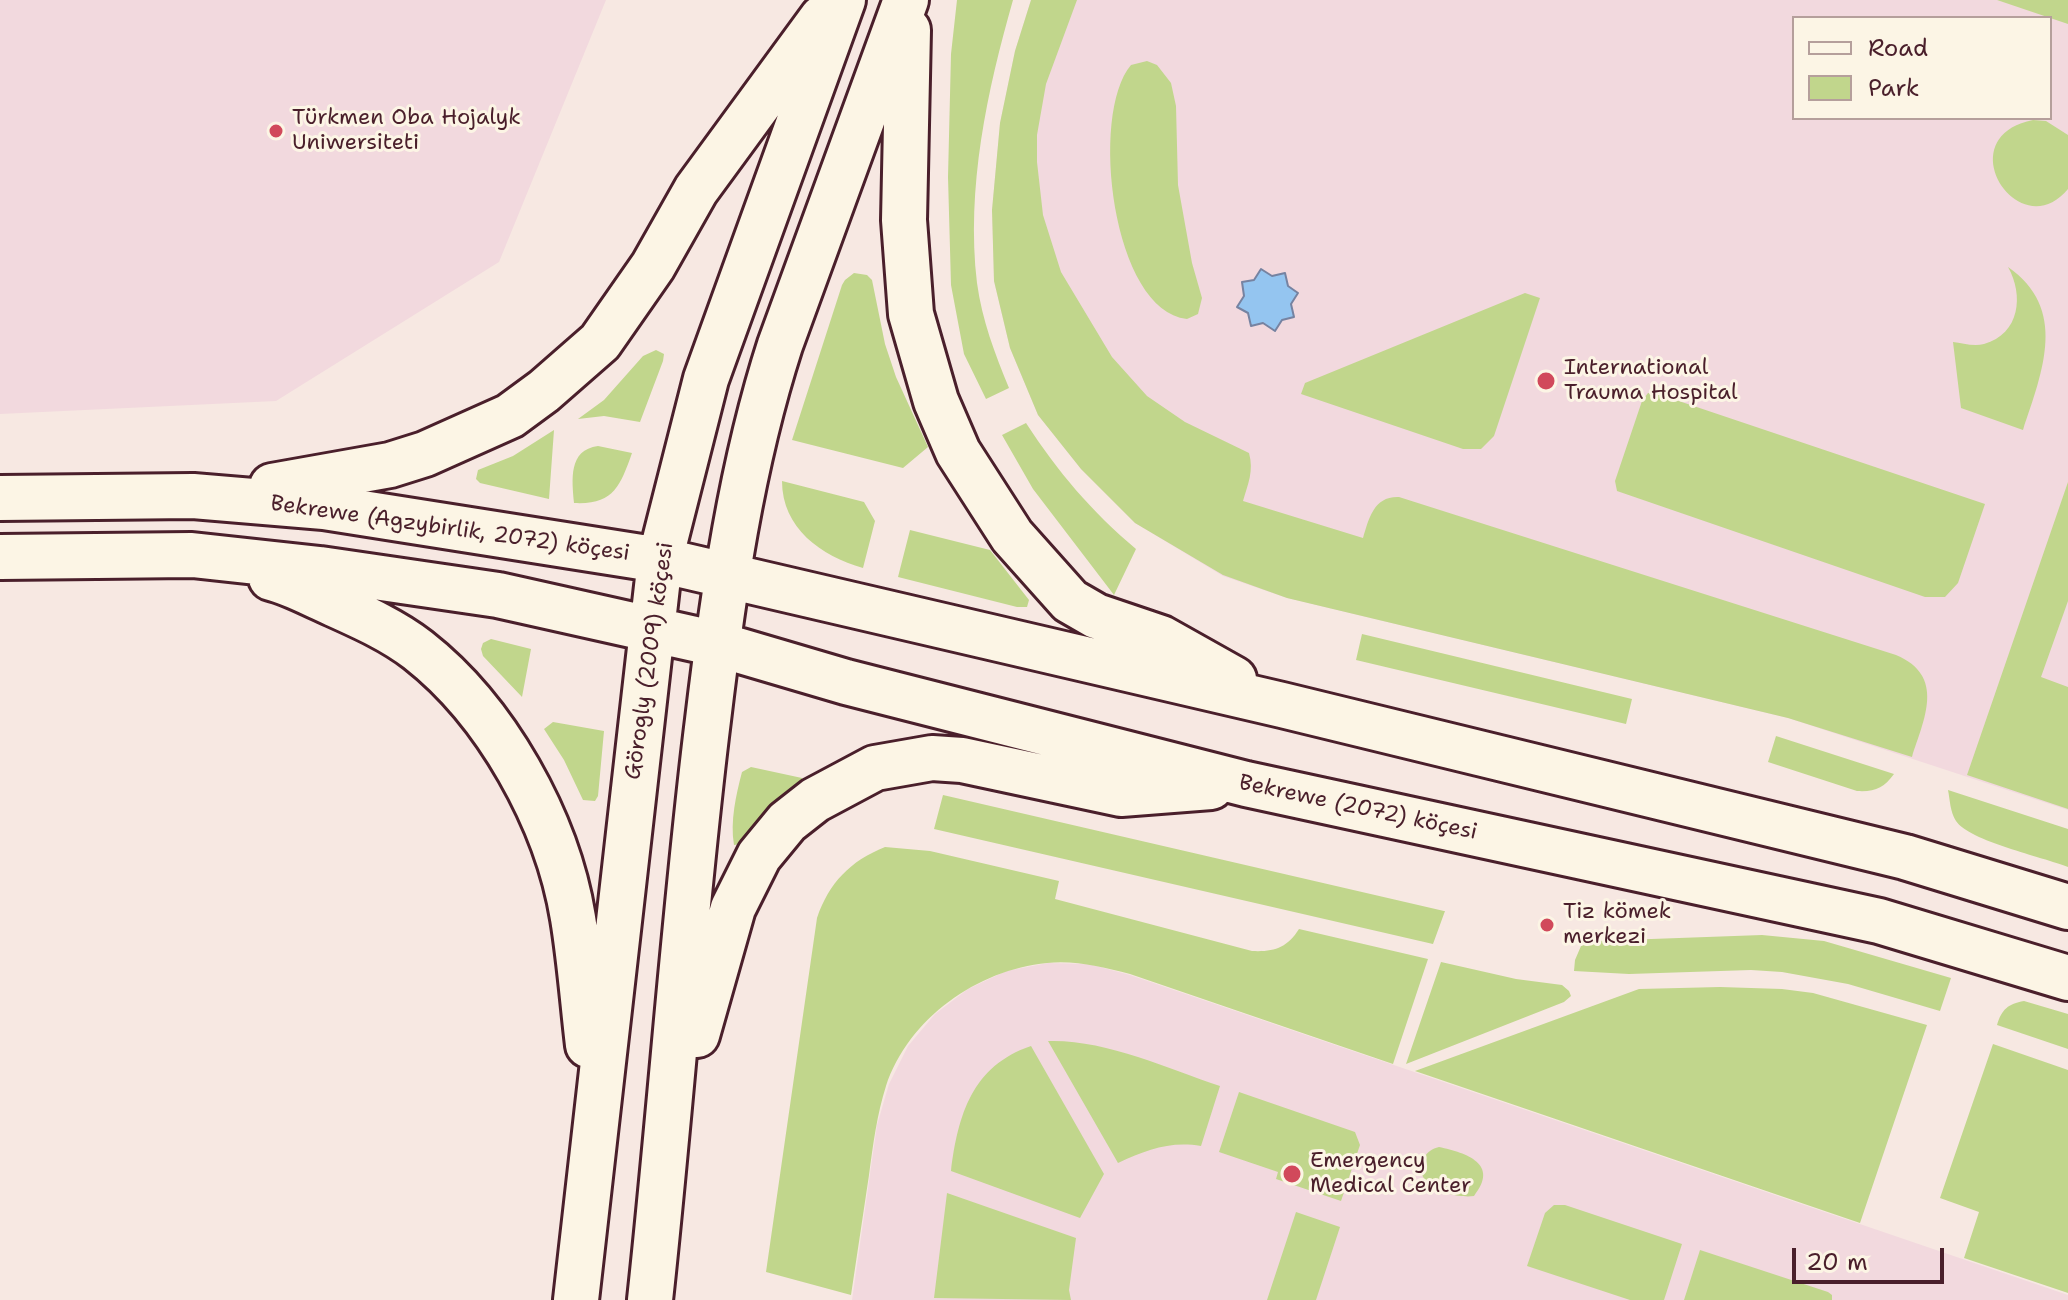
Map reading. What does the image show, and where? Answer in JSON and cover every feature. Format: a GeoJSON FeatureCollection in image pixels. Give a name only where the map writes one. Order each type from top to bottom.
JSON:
{"type":"FeatureCollection","features":[{"type":"Feature","properties":{"kind":"main road"},"geometry":{"type":"LineString","coordinates":[[193,496],[306,482],[413,458],[510,416],[544,391],[600,342],[618,318],[653,266],[696,190],[835,0]]}},
{"type":"Feature","properties":{"kind":"main road","name":"Görogly (2009) köçesi"},"geometry":{"type":"LineString","coordinates":[[576,1300],[660,560],[706,379],[843,0]]}},
{"type":"Feature","properties":{"kind":"main road"},"geometry":{"type":"LineString","coordinates":[[650,1300],[696,814],[717,644],[748,458],[763,396],[907,0]]}},
{"type":"Feature","properties":{"kind":"main road"},"geometry":{"type":"LineString","coordinates":[[907,0],[904,220],[911,314],[936,401],[958,452],[1012,536],[1070,601],[1096,616],[1161,638],[1282,705]]}},
{"type":"Feature","properties":{"kind":"main road","name":"Bekrewe (Agzybirlik, 2072) köçesi"},"geometry":{"type":"LineString","coordinates":[[0,498],[193,496],[324,507],[660,560]]}},
{"type":"Feature","properties":{"kind":"main road"},"geometry":{"type":"LineString","coordinates":[[0,557],[192,555],[428,583],[651,628]]}},
{"type":"Feature","properties":{"kind":"main road"},"geometry":{"type":"LineString","coordinates":[[192,555],[282,581],[390,632],[418,650],[449,680],[501,740],[529,789],[555,851],[573,916],[597,1128]]}},
{"type":"Feature","properties":{"kind":"main road"},"geometry":{"type":"LineString","coordinates":[[660,560],[1282,705],[1905,857],[2068,907]]}},
{"type":"Feature","properties":{"kind":"main road","name":"Bekrewe (2072) köçesi"},"geometry":{"type":"LineString","coordinates":[[651,628],[846,682],[1246,784],[1879,921],[2068,978]]}},
{"type":"Feature","properties":{"kind":"main road"},"geometry":{"type":"LineString","coordinates":[[668,1134],[733,908],[759,856],[787,822],[815,800],[875,768],[932,758],[962,760],[1121,794],[1246,784]]}},
{"type":"Feature","properties":{"kind":"shaded area","name":"Türkmen Oba Hojalyk Uniwersiteti"},"geometry":{"type":"Polygon","coordinates":[[[0,0],[606,0],[499,262],[276,401],[0,414],[0,0]]]}},
{"type":"Feature","properties":{"kind":"shaded area","name":"International Trauma Hospital"},"geometry":{"type":"Polygon","coordinates":[[[1031,0],[2068,0],[2068,810],[1788,718],[1287,598],[1223,576],[1135,523],[1081,469],[1038,415],[1010,348],[994,281],[992,210],[1000,123],[1015,51],[1031,0]]]}},
{"type":"Feature","properties":{"kind":"shaded area","name":"Emergency Medical Center"},"geometry":{"type":"Polygon","coordinates":[[[1048,963],[1089,964],[1130,975],[2068,1295],[2068,1300],[852,1300],[877,1125],[889,1084],[908,1046],[935,1014],[968,989],[1006,971],[1048,963]]]}},
{"type":"Feature","properties":{"kind":"green space"},"geometry":{"type":"Polygon","coordinates":[[[957,0],[1013,0],[987,104],[974,212],[974,247],[982,310],[1009,388],[986,399],[964,354],[951,285],[948,177],[951,54],[957,0]]]}},
{"type":"Feature","properties":{"kind":"green space"},"geometry":{"type":"Polygon","coordinates":[[[1031,0],[1077,0],[1046,84],[1037,135],[1043,215],[1061,272],[1112,357],[1147,396],[1185,422],[1249,453],[1251,472],[1243,501],[1363,538],[1370,516],[1378,504],[1399,497],[1896,655],[1912,664],[1926,686],[1925,714],[1912,757],[1788,718],[1287,598],[1223,575],[1135,523],[1081,469],[1038,415],[1010,348],[994,281],[992,210],[1000,123],[1015,51],[1031,0]]]}},
{"type":"Feature","properties":{"kind":"green space"},"geometry":{"type":"Polygon","coordinates":[[[1997,0],[2068,0],[2068,24],[2052,16],[1997,0]]]}},
{"type":"Feature","properties":{"kind":"green space"},"geometry":{"type":"Polygon","coordinates":[[[1147,61],[1157,65],[1171,83],[1176,106],[1178,185],[1192,263],[1202,298],[1198,314],[1187,319],[1161,308],[1141,283],[1125,248],[1115,207],[1110,165],[1111,124],[1118,90],[1131,65],[1147,61]]]}},
{"type":"Feature","properties":{"kind":"green space"},"geometry":{"type":"Polygon","coordinates":[[[2033,120],[2046,121],[2068,135],[2068,189],[2049,204],[2030,206],[2013,198],[2000,183],[1993,165],[1995,146],[2008,130],[2033,120]]]}},
{"type":"Feature","properties":{"kind":"green space"},"geometry":{"type":"Polygon","coordinates":[[[2008,267],[2027,284],[2038,302],[2046,342],[2038,385],[2023,430],[1961,408],[1953,342],[1980,345],[1996,339],[2012,323],[2017,301],[2008,267]]]}},
{"type":"Feature","properties":{"kind":"green space"},"geometry":{"type":"Polygon","coordinates":[[[854,273],[867,275],[872,280],[885,344],[896,377],[928,447],[903,468],[792,440],[842,285],[854,273]]]}},
{"type":"Feature","properties":{"kind":"green space"},"geometry":{"type":"Polygon","coordinates":[[[1525,293],[1540,298],[1494,436],[1481,449],[1463,449],[1301,394],[1305,383],[1525,293]]]}},
{"type":"Feature","properties":{"kind":"green space"},"geometry":{"type":"Polygon","coordinates":[[[656,350],[664,354],[663,361],[640,422],[604,416],[578,419],[604,400],[643,356],[656,350]]]}},
{"type":"Feature","properties":{"kind":"green space"},"geometry":{"type":"Polygon","coordinates":[[[1648,393],[1985,504],[1958,583],[1945,597],[1925,597],[1617,491],[1615,481],[1642,401],[1648,393]]]}},
{"type":"Feature","properties":{"kind":"green space"},"geometry":{"type":"Polygon","coordinates":[[[1026,423],[1076,490],[1136,549],[1114,595],[1033,489],[1002,435],[1026,423]]]}},
{"type":"Feature","properties":{"kind":"green space"},"geometry":{"type":"Polygon","coordinates":[[[554,430],[549,499],[480,483],[476,479],[478,470],[513,456],[554,430]]]}},
{"type":"Feature","properties":{"kind":"green space"},"geometry":{"type":"Polygon","coordinates":[[[598,446],[632,453],[613,492],[598,501],[574,503],[574,467],[581,453],[598,446]]]}},
{"type":"Feature","properties":{"kind":"green space"},"geometry":{"type":"Polygon","coordinates":[[[782,481],[864,502],[875,521],[863,568],[833,556],[807,538],[789,513],[782,481]]]}},
{"type":"Feature","properties":{"kind":"green space"},"geometry":{"type":"Polygon","coordinates":[[[2068,482],[2068,601],[2041,677],[2068,687],[2068,809],[1967,775],[2068,482]]]}},
{"type":"Feature","properties":{"kind":"green space"},"geometry":{"type":"Polygon","coordinates":[[[910,530],[990,550],[1029,600],[1027,607],[898,577],[910,530]]]}},
{"type":"Feature","properties":{"kind":"green space"},"geometry":{"type":"Polygon","coordinates":[[[1362,634],[1632,699],[1626,724],[1356,660],[1362,634]]]}},
{"type":"Feature","properties":{"kind":"green space"},"geometry":{"type":"Polygon","coordinates":[[[491,639],[531,649],[522,697],[483,656],[483,643],[491,639]]]}},
{"type":"Feature","properties":{"kind":"green space"},"geometry":{"type":"Polygon","coordinates":[[[553,722],[604,731],[595,801],[583,800],[564,760],[544,729],[553,722]]]}},
{"type":"Feature","properties":{"kind":"green space"},"geometry":{"type":"Polygon","coordinates":[[[1776,736],[1894,774],[1878,788],[1857,791],[1768,762],[1776,736]]]}},
{"type":"Feature","properties":{"kind":"green space"},"geometry":{"type":"Polygon","coordinates":[[[751,767],[802,778],[803,781],[741,844],[734,845],[733,817],[738,790],[742,772],[751,767]]]}},
{"type":"Feature","properties":{"kind":"green space"},"geometry":{"type":"Polygon","coordinates":[[[1948,790],[2068,829],[2068,867],[1991,842],[1964,828],[1952,814],[1948,790]]]}},
{"type":"Feature","properties":{"kind":"green space"},"geometry":{"type":"Polygon","coordinates":[[[943,795],[1445,911],[1433,944],[934,829],[943,795]]]}},
{"type":"Feature","properties":{"kind":"green space"},"geometry":{"type":"Polygon","coordinates":[[[885,847],[930,851],[1059,881],[1055,899],[1252,951],[1279,948],[1290,941],[1299,929],[1428,959],[1393,1064],[1130,974],[1089,965],[1047,963],[1021,968],[971,987],[929,1019],[911,1039],[886,1086],[876,1130],[851,1295],[766,1272],[817,918],[828,894],[842,875],[861,859],[885,847]]]}},
{"type":"Feature","properties":{"kind":"green space"},"geometry":{"type":"Polygon","coordinates":[[[1762,935],[1824,941],[1951,978],[1940,1011],[1848,984],[1782,972],[1751,970],[1629,974],[1574,971],[1581,946],[1596,941],[1762,935]]]}},
{"type":"Feature","properties":{"kind":"green space"},"geometry":{"type":"Polygon","coordinates":[[[1441,962],[1516,979],[1562,985],[1571,996],[1564,1002],[1406,1064],[1441,962]]]}},
{"type":"Feature","properties":{"kind":"green space"},"geometry":{"type":"Polygon","coordinates":[[[1720,987],[1813,993],[1927,1025],[1860,1223],[1415,1071],[1639,989],[1720,987]]]}},
{"type":"Feature","properties":{"kind":"green space"},"geometry":{"type":"Polygon","coordinates":[[[2024,1001],[2068,1014],[2068,1049],[1997,1025],[2006,1008],[2024,1001]]]}},
{"type":"Feature","properties":{"kind":"green space"},"geometry":{"type":"Polygon","coordinates":[[[1048,1041],[1113,1050],[1220,1086],[1201,1146],[1158,1148],[1118,1163],[1048,1041]]]}},
{"type":"Feature","properties":{"kind":"green space"},"geometry":{"type":"Polygon","coordinates":[[[1993,1044],[2068,1070],[2068,1293],[1964,1258],[1979,1212],[1940,1198],[1993,1044]]]}},
{"type":"Feature","properties":{"kind":"green space"},"geometry":{"type":"Polygon","coordinates":[[[1031,1046],[1104,1174],[1080,1218],[951,1171],[958,1131],[972,1095],[995,1066],[1031,1046]]]}},
{"type":"Feature","properties":{"kind":"green space"},"geometry":{"type":"Polygon","coordinates":[[[1239,1092],[1355,1132],[1360,1145],[1341,1201],[1276,1179],[1278,1172],[1219,1152],[1239,1092]]]}},
{"type":"Feature","properties":{"kind":"green space"},"geometry":{"type":"Polygon","coordinates":[[[1439,1147],[1469,1157],[1482,1168],[1481,1185],[1474,1196],[1445,1192],[1428,1183],[1423,1176],[1421,1168],[1424,1158],[1439,1147]]]}},
{"type":"Feature","properties":{"kind":"green space"},"geometry":{"type":"Polygon","coordinates":[[[947,1193],[1076,1238],[1069,1290],[1071,1300],[934,1298],[947,1193]]]}},
{"type":"Feature","properties":{"kind":"green space"},"geometry":{"type":"Polygon","coordinates":[[[1554,1205],[1565,1205],[1682,1244],[1664,1300],[1630,1300],[1527,1266],[1545,1213],[1554,1205]]]}},
{"type":"Feature","properties":{"kind":"green space"},"geometry":{"type":"Polygon","coordinates":[[[1296,1212],[1340,1227],[1316,1300],[1267,1300],[1296,1212]]]}},
{"type":"Feature","properties":{"kind":"green space"},"geometry":{"type":"Polygon","coordinates":[[[1700,1250],[1828,1292],[1832,1300],[1684,1300],[1700,1250]]]}},
{"type":"Feature","properties":{"kind":"water"},"geometry":{"type":"Polygon","coordinates":[[[1261,269],[1272,276],[1285,273],[1288,286],[1298,293],[1291,304],[1294,317],[1282,320],[1275,331],[1263,323],[1251,326],[1248,313],[1237,307],[1244,296],[1242,282],[1254,280],[1261,269]]]}},
{"type":"Feature","properties":{"kind":"place","name":"Türkmen Oba Hojalyk Uniwersiteti"},"geometry":{"type":"Point","coordinates":[276,131]}},
{"type":"Feature","properties":{"kind":"place","name":"International Trauma Hospital"},"geometry":{"type":"Point","coordinates":[1546,381]}},
{"type":"Feature","properties":{"kind":"place","name":"Tiz kömek merkezi"},"geometry":{"type":"Point","coordinates":[1547,925]}},
{"type":"Feature","properties":{"kind":"place","name":"Emergency Medical Center"},"geometry":{"type":"Point","coordinates":[1292,1174]}}]}
